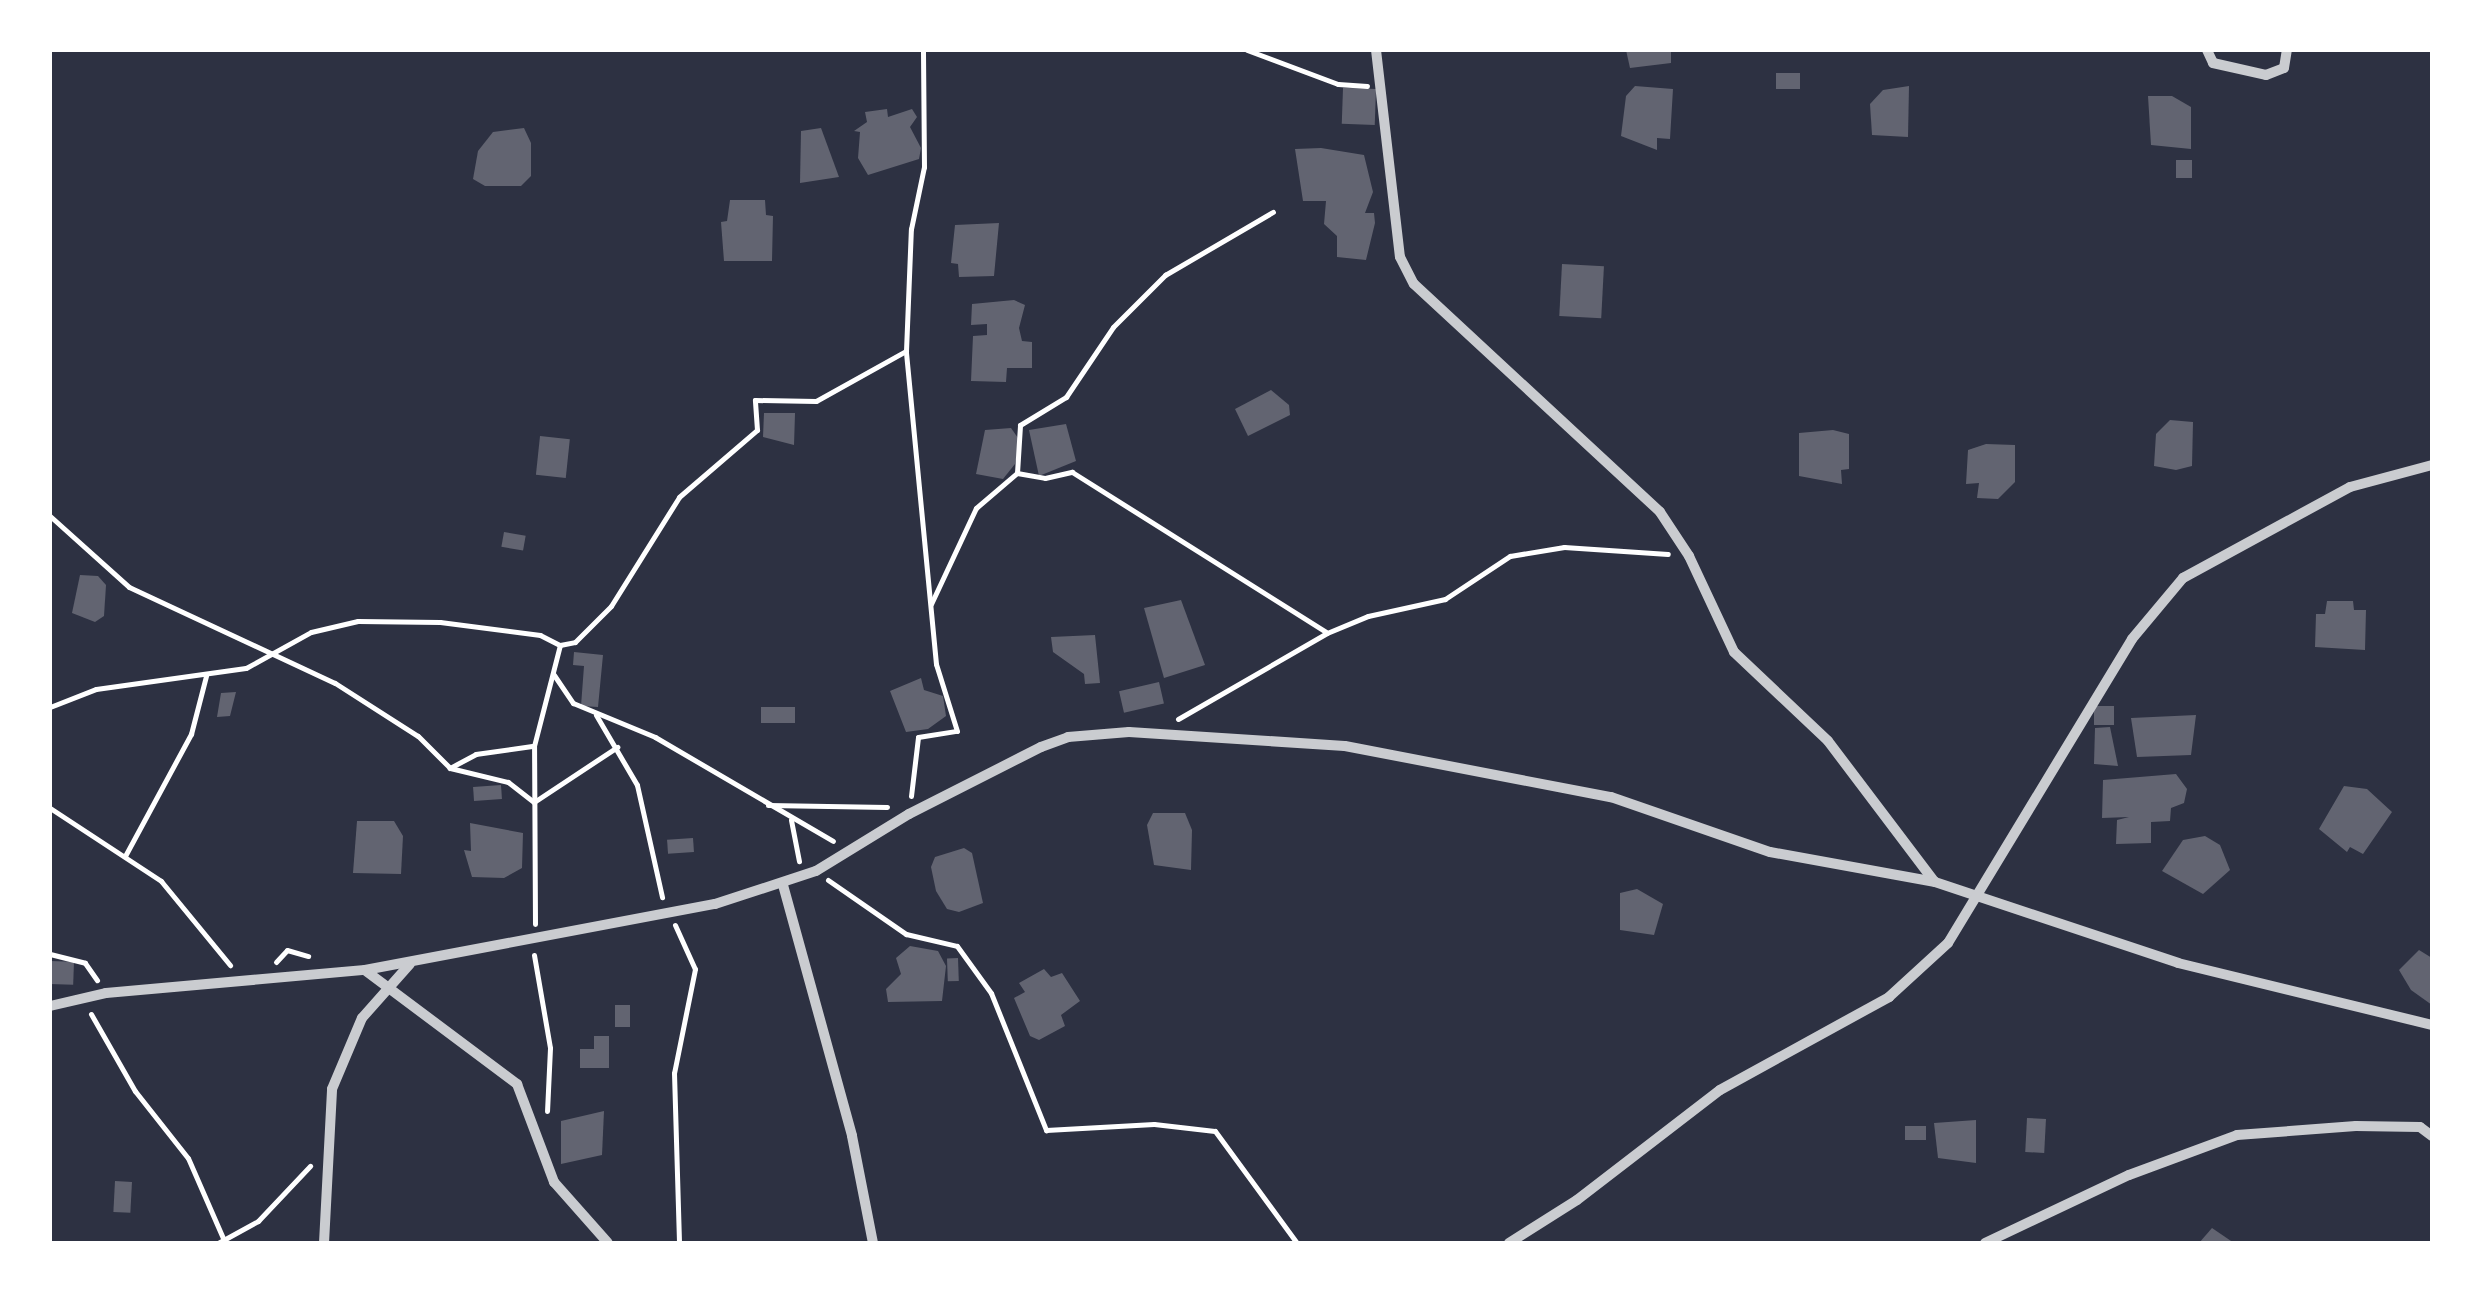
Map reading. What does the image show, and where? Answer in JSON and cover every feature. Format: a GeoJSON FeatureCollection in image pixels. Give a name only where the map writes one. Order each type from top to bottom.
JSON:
{"type":"FeatureCollection","features":[{"type":"Feature","properties":{"kind":"street"},"geometry":{"type":"LineString","coordinates":[[1376,50],[1400,257],[1414,284],[1660,512],[1689,556],[1734,652],[1828,742],[1935,882]]}},
{"type":"Feature","properties":{"kind":"street"},"geometry":{"type":"LineString","coordinates":[[2207,50],[2213,63],[2266,75],[2284,68],[2287,50]]}},
{"type":"Feature","properties":{"kind":"street"},"geometry":{"type":"LineString","coordinates":[[1509,1243],[1578,1200],[1720,1090],[1890,997],[1948,943],[2132,638],[2183,578],[2350,487],[2432,465]]}},
{"type":"Feature","properties":{"kind":"street"},"geometry":{"type":"LineString","coordinates":[[50,1006],[106,993],[244,984],[365,970],[669,914],[802,878],[909,811],[1068,737],[1159,733],[1407,755],[1611,797],[1770,852],[1935,882],[2178,963],[2432,1025]]}},
{"type":"Feature","properties":{"kind":"street"},"geometry":{"type":"LineString","coordinates":[[782,885],[852,1136],[873,1243]]}},
{"type":"Feature","properties":{"kind":"street"},"geometry":{"type":"LineString","coordinates":[[324,1243],[326,1144],[332,1089],[345,1050],[390,984],[411,962]]}},
{"type":"Feature","properties":{"kind":"street"},"geometry":{"type":"LineString","coordinates":[[365,970],[390,984],[517,1084],[543,1144],[554,1182],[608,1243]]}},
{"type":"Feature","properties":{"kind":"street"},"geometry":{"type":"LineString","coordinates":[[1985,1243],[2129,1175],[2237,1135],[2356,1126],[2420,1127],[2432,1136]]}},
{"type":"Feature","properties":{"kind":"path"},"geometry":{"type":"LineString","coordinates":[[763,804],[909,811],[918,738],[957,730],[936,664],[906,351],[910,229],[924,166],[923,50]]}},
{"type":"Feature","properties":{"kind":"path"},"geometry":{"type":"LineString","coordinates":[[1246,50],[1338,84],[1382,88]]}},
{"type":"Feature","properties":{"kind":"path"},"geometry":{"type":"LineString","coordinates":[[930,607],[976,508],[1017,473],[1020,425],[1066,397],[1136,302],[1165,275],[1273,212]]}},
{"type":"Feature","properties":{"kind":"path"},"geometry":{"type":"LineString","coordinates":[[50,707],[96,689],[246,668],[311,632],[358,621],[511,629],[560,645],[575,642],[612,606],[679,498],[757,430],[755,400],[816,400],[906,351]]}},
{"type":"Feature","properties":{"kind":"path"},"geometry":{"type":"LineString","coordinates":[[1017,473],[1045,478],[1072,472],[1327,633]]}},
{"type":"Feature","properties":{"kind":"path"},"geometry":{"type":"LineString","coordinates":[[50,516],[128,586],[278,652],[383,710],[450,768],[508,782],[534,802]]}},
{"type":"Feature","properties":{"kind":"path"},"geometry":{"type":"LineString","coordinates":[[1159,733],[1327,633],[1368,616],[1444,600],[1532,548],[1689,556]]}},
{"type":"Feature","properties":{"kind":"path"},"geometry":{"type":"LineString","coordinates":[[543,1144],[550,1048],[533,972],[534,746],[560,645]]}},
{"type":"Feature","properties":{"kind":"path"},"geometry":{"type":"LineString","coordinates":[[553,674],[573,703],[655,736],[763,804],[850,849]]}},
{"type":"Feature","properties":{"kind":"path"},"geometry":{"type":"LineString","coordinates":[[124,856],[174,770],[206,676]]}},
{"type":"Feature","properties":{"kind":"path"},"geometry":{"type":"LineString","coordinates":[[596,715],[643,803],[649,862],[696,968],[674,1072],[679,1243]]}},
{"type":"Feature","properties":{"kind":"path"},"geometry":{"type":"LineString","coordinates":[[450,768],[476,754],[534,746]]}},
{"type":"Feature","properties":{"kind":"path"},"geometry":{"type":"LineString","coordinates":[[534,802],[617,748]]}},
{"type":"Feature","properties":{"kind":"path"},"geometry":{"type":"LineString","coordinates":[[50,808],[124,856],[185,905],[244,984]]}},
{"type":"Feature","properties":{"kind":"path"},"geometry":{"type":"LineString","coordinates":[[791,820],[802,878]]}},
{"type":"Feature","properties":{"kind":"path"},"geometry":{"type":"LineString","coordinates":[[816,871],[906,934],[956,946],[991,993],[1046,1130],[1154,1124],[1214,1131],[1297,1243]]}},
{"type":"Feature","properties":{"kind":"path"},"geometry":{"type":"LineString","coordinates":[[50,954],[85,963],[106,993]]}},
{"type":"Feature","properties":{"kind":"path"},"geometry":{"type":"LineString","coordinates":[[82,999],[135,1091],[175,1136],[220,1240],[271,1210],[326,1144]]}},
{"type":"Feature","properties":{"kind":"building"},"geometry":{"type":"Polygon","coordinates":[[[1626,50],[1671,50],[1671,63],[1630,68],[1626,50]]]}},
{"type":"Feature","properties":{"kind":"building"},"geometry":{"type":"Polygon","coordinates":[[[1776,73],[1800,73],[1800,89],[1776,89],[1776,73]]]}},
{"type":"Feature","properties":{"kind":"building"},"geometry":{"type":"Polygon","coordinates":[[[1635,86],[1673,89],[1670,139],[1657,138],[1657,150],[1621,136],[1626,96],[1635,86]]]}},
{"type":"Feature","properties":{"kind":"building"},"geometry":{"type":"Polygon","coordinates":[[[1909,86],[1908,137],[1872,135],[1870,104],[1883,90],[1909,86]]]}},
{"type":"Feature","properties":{"kind":"building"},"geometry":{"type":"Polygon","coordinates":[[[1343,88],[1376,89],[1375,125],[1342,124],[1343,88]]]}},
{"type":"Feature","properties":{"kind":"building"},"geometry":{"type":"Polygon","coordinates":[[[2148,96],[2172,96],[2191,107],[2191,149],[2151,145],[2148,96]]]}},
{"type":"Feature","properties":{"kind":"building"},"geometry":{"type":"Polygon","coordinates":[[[887,109],[888,117],[912,109],[917,117],[910,127],[921,148],[919,159],[868,175],[858,158],[860,132],[854,131],[867,122],[865,112],[887,109]]]}},
{"type":"Feature","properties":{"kind":"building"},"geometry":{"type":"Polygon","coordinates":[[[524,128],[531,143],[531,176],[521,186],[485,186],[473,179],[478,151],[493,132],[524,128]]]}},
{"type":"Feature","properties":{"kind":"building"},"geometry":{"type":"Polygon","coordinates":[[[821,128],[839,177],[800,183],[801,131],[821,128]]]}},
{"type":"Feature","properties":{"kind":"building"},"geometry":{"type":"Polygon","coordinates":[[[1321,148],[1364,155],[1373,192],[1365,213],[1374,213],[1375,223],[1366,260],[1337,257],[1337,236],[1324,224],[1326,201],[1303,201],[1295,149],[1321,148]]]}},
{"type":"Feature","properties":{"kind":"building"},"geometry":{"type":"Polygon","coordinates":[[[2176,160],[2192,160],[2192,178],[2176,178],[2176,160]]]}},
{"type":"Feature","properties":{"kind":"building"},"geometry":{"type":"Polygon","coordinates":[[[730,200],[765,200],[766,215],[773,216],[772,261],[724,261],[721,222],[727,221],[730,200]]]}},
{"type":"Feature","properties":{"kind":"building"},"geometry":{"type":"Polygon","coordinates":[[[999,223],[994,276],[959,277],[958,264],[951,263],[955,225],[999,223]]]}},
{"type":"Feature","properties":{"kind":"building"},"geometry":{"type":"Polygon","coordinates":[[[1562,264],[1604,266],[1601,318],[1559,316],[1562,264]]]}},
{"type":"Feature","properties":{"kind":"building"},"geometry":{"type":"Polygon","coordinates":[[[1014,300],[1025,305],[1019,328],[1022,341],[1032,342],[1032,368],[1007,368],[1006,382],[971,381],[973,336],[987,335],[987,324],[971,325],[972,304],[1014,300]]]}},
{"type":"Feature","properties":{"kind":"building"},"geometry":{"type":"Polygon","coordinates":[[[1271,390],[1289,405],[1290,415],[1248,436],[1235,409],[1271,390]]]}},
{"type":"Feature","properties":{"kind":"building"},"geometry":{"type":"Polygon","coordinates":[[[764,413],[795,413],[794,445],[763,437],[764,413]]]}},
{"type":"Feature","properties":{"kind":"building"},"geometry":{"type":"Polygon","coordinates":[[[2170,420],[2193,422],[2192,466],[2176,470],[2154,466],[2156,434],[2170,420]]]}},
{"type":"Feature","properties":{"kind":"building"},"geometry":{"type":"Polygon","coordinates":[[[1066,424],[1076,461],[1039,476],[1029,430],[1066,424]]]}},
{"type":"Feature","properties":{"kind":"building"},"geometry":{"type":"Polygon","coordinates":[[[1011,428],[1020,441],[1015,464],[1003,479],[976,474],[985,430],[1011,428]]]}},
{"type":"Feature","properties":{"kind":"building"},"geometry":{"type":"Polygon","coordinates":[[[1833,430],[1849,434],[1849,469],[1841,470],[1842,484],[1799,476],[1799,433],[1833,430]]]}},
{"type":"Feature","properties":{"kind":"building"},"geometry":{"type":"Polygon","coordinates":[[[540,436],[570,439],[566,478],[536,475],[540,436]]]}},
{"type":"Feature","properties":{"kind":"building"},"geometry":{"type":"Polygon","coordinates":[[[1986,444],[2015,445],[2015,482],[1998,499],[1977,498],[1979,483],[1966,484],[1968,450],[1986,444]]]}},
{"type":"Feature","properties":{"kind":"building"},"geometry":{"type":"Polygon","coordinates":[[[504,532],[526,536],[523,551],[501,547],[504,532]]]}},
{"type":"Feature","properties":{"kind":"building"},"geometry":{"type":"Polygon","coordinates":[[[80,575],[98,576],[106,585],[104,616],[95,622],[72,613],[80,575]]]}},
{"type":"Feature","properties":{"kind":"building"},"geometry":{"type":"Polygon","coordinates":[[[1181,600],[1205,665],[1164,678],[1144,608],[1181,600]]]}},
{"type":"Feature","properties":{"kind":"building"},"geometry":{"type":"Polygon","coordinates":[[[2327,601],[2353,601],[2354,610],[2366,610],[2365,650],[2315,647],[2316,614],[2325,614],[2327,601]]]}},
{"type":"Feature","properties":{"kind":"building"},"geometry":{"type":"Polygon","coordinates":[[[1095,635],[1100,683],[1085,684],[1084,674],[1053,652],[1051,637],[1095,635]]]}},
{"type":"Feature","properties":{"kind":"building"},"geometry":{"type":"Polygon","coordinates":[[[574,652],[603,655],[598,707],[581,706],[584,666],[573,665],[574,652]]]}},
{"type":"Feature","properties":{"kind":"building"},"geometry":{"type":"Polygon","coordinates":[[[921,678],[924,690],[943,696],[946,716],[928,729],[906,732],[890,691],[921,678]]]}},
{"type":"Feature","properties":{"kind":"building"},"geometry":{"type":"Polygon","coordinates":[[[1159,682],[1164,703],[1124,713],[1119,691],[1159,682]]]}},
{"type":"Feature","properties":{"kind":"building"},"geometry":{"type":"Polygon","coordinates":[[[236,692],[230,716],[217,717],[221,693],[236,692]]]}},
{"type":"Feature","properties":{"kind":"building"},"geometry":{"type":"Polygon","coordinates":[[[2094,706],[2114,706],[2114,725],[2094,725],[2094,706]]]}},
{"type":"Feature","properties":{"kind":"building"},"geometry":{"type":"Polygon","coordinates":[[[761,707],[795,707],[795,723],[761,723],[761,707]]]}},
{"type":"Feature","properties":{"kind":"building"},"geometry":{"type":"Polygon","coordinates":[[[2196,715],[2191,755],[2137,757],[2131,718],[2196,715]]]}},
{"type":"Feature","properties":{"kind":"building"},"geometry":{"type":"Polygon","coordinates":[[[2110,727],[2118,766],[2094,764],[2095,728],[2110,727]]]}},
{"type":"Feature","properties":{"kind":"building"},"geometry":{"type":"Polygon","coordinates":[[[2176,774],[2187,789],[2184,803],[2171,808],[2170,821],[2151,822],[2151,843],[2116,844],[2117,820],[2129,817],[2102,818],[2103,780],[2176,774]]]}},
{"type":"Feature","properties":{"kind":"building"},"geometry":{"type":"Polygon","coordinates":[[[501,785],[502,799],[474,801],[473,787],[501,785]]]}},
{"type":"Feature","properties":{"kind":"building"},"geometry":{"type":"Polygon","coordinates":[[[2344,786],[2367,789],[2392,812],[2363,854],[2350,847],[2347,852],[2319,829],[2344,786]]]}},
{"type":"Feature","properties":{"kind":"building"},"geometry":{"type":"Polygon","coordinates":[[[1153,813],[1185,813],[1192,830],[1191,870],[1154,865],[1147,825],[1153,813]]]}},
{"type":"Feature","properties":{"kind":"building"},"geometry":{"type":"Polygon","coordinates":[[[357,821],[394,821],[403,836],[401,874],[353,873],[357,821]]]}},
{"type":"Feature","properties":{"kind":"building"},"geometry":{"type":"Polygon","coordinates":[[[470,823],[523,833],[522,868],[504,878],[472,877],[464,850],[471,851],[470,823]]]}},
{"type":"Feature","properties":{"kind":"building"},"geometry":{"type":"Polygon","coordinates":[[[2205,836],[2220,845],[2230,870],[2203,894],[2162,871],[2183,840],[2205,836]]]}},
{"type":"Feature","properties":{"kind":"building"},"geometry":{"type":"Polygon","coordinates":[[[693,838],[694,852],[668,854],[667,840],[693,838]]]}},
{"type":"Feature","properties":{"kind":"building"},"geometry":{"type":"Polygon","coordinates":[[[964,848],[972,853],[983,903],[959,912],[947,909],[936,891],[931,867],[935,857],[964,848]]]}},
{"type":"Feature","properties":{"kind":"building"},"geometry":{"type":"Polygon","coordinates":[[[1637,889],[1663,904],[1654,935],[1620,930],[1620,893],[1637,889]]]}},
{"type":"Feature","properties":{"kind":"building"},"geometry":{"type":"Polygon","coordinates":[[[910,946],[938,951],[946,966],[942,1001],[888,1002],[886,989],[901,974],[896,958],[910,946]]]}},
{"type":"Feature","properties":{"kind":"building"},"geometry":{"type":"Polygon","coordinates":[[[2419,950],[2432,958],[2432,1005],[2411,990],[2399,970],[2419,950]]]}},
{"type":"Feature","properties":{"kind":"building"},"geometry":{"type":"Polygon","coordinates":[[[947,958],[958,958],[959,981],[948,981],[947,958]]]}},
{"type":"Feature","properties":{"kind":"building"},"geometry":{"type":"Polygon","coordinates":[[[50,961],[74,962],[73,985],[50,984],[50,961]]]}},
{"type":"Feature","properties":{"kind":"building"},"geometry":{"type":"Polygon","coordinates":[[[1044,969],[1051,977],[1062,973],[1080,1001],[1061,1015],[1065,1026],[1039,1040],[1030,1036],[1014,998],[1025,992],[1019,983],[1044,969]]]}},
{"type":"Feature","properties":{"kind":"building"},"geometry":{"type":"Polygon","coordinates":[[[615,1005],[630,1005],[630,1027],[615,1027],[615,1005]]]}},
{"type":"Feature","properties":{"kind":"building"},"geometry":{"type":"Polygon","coordinates":[[[594,1036],[609,1036],[609,1068],[580,1068],[580,1049],[594,1049],[594,1036]]]}},
{"type":"Feature","properties":{"kind":"building"},"geometry":{"type":"Polygon","coordinates":[[[604,1111],[602,1155],[561,1164],[561,1121],[604,1111]]]}},
{"type":"Feature","properties":{"kind":"building"},"geometry":{"type":"Polygon","coordinates":[[[2027,1118],[2046,1119],[2044,1153],[2025,1152],[2027,1118]]]}},
{"type":"Feature","properties":{"kind":"building"},"geometry":{"type":"Polygon","coordinates":[[[1976,1120],[1976,1163],[1938,1158],[1934,1123],[1976,1120]]]}},
{"type":"Feature","properties":{"kind":"building"},"geometry":{"type":"Polygon","coordinates":[[[1905,1126],[1926,1126],[1926,1140],[1905,1140],[1905,1126]]]}},
{"type":"Feature","properties":{"kind":"building"},"geometry":{"type":"Polygon","coordinates":[[[115,1181],[132,1182],[130,1213],[113,1212],[115,1181]]]}},
{"type":"Feature","properties":{"kind":"building"},"geometry":{"type":"Polygon","coordinates":[[[2212,1228],[2234,1243],[2199,1243],[2212,1228]]]}}]}
